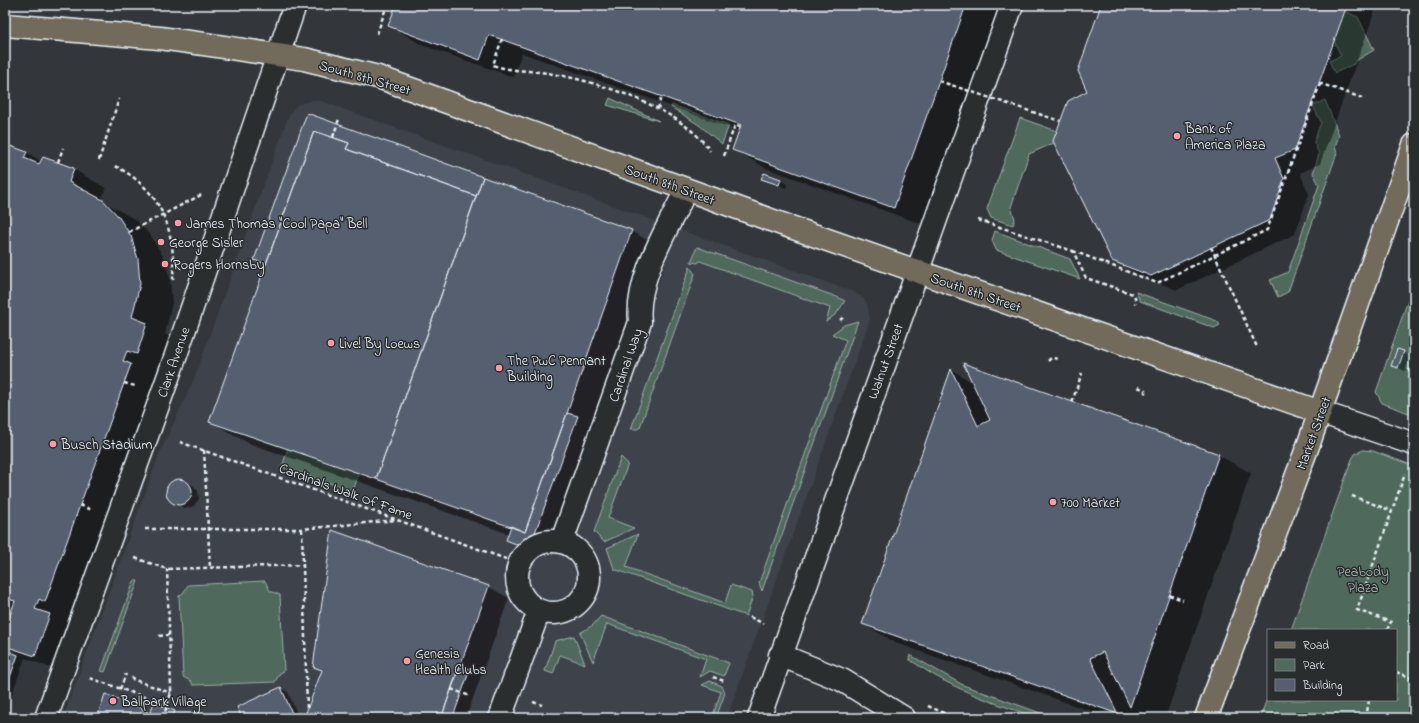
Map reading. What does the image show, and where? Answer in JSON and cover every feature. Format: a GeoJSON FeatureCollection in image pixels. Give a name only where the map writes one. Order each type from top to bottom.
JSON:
{"type":"FeatureCollection","features":[{"type":"Feature","properties":{"kind":"main road","name":"South 8th Street"},"geometry":{"type":"LineString","coordinates":[[5,25],[160,38],[278,55],[337,66],[378,77],[686,190],[1320,412]]}},
{"type":"Feature","properties":{"kind":"main road","name":"Market Street"},"geometry":{"type":"LineString","coordinates":[[1206,718],[1320,412],[1414,145]]}},
{"type":"Feature","properties":{"kind":"street","name":"Clark Avenue"},"geometry":{"type":"LineString","coordinates":[[46,718],[175,358],[295,5]]}},
{"type":"Feature","properties":{"kind":"street","name":"Walnut Street"},"geometry":{"type":"LineString","coordinates":[[759,718],[780,655],[1012,5]]}},
{"type":"Feature","properties":{"kind":"street","name":"Cardinal Way"},"geometry":{"type":"LineString","coordinates":[[562,541],[640,322],[639,301],[649,270],[686,190]]}},
{"type":"Feature","properties":{"kind":"street"},"geometry":{"type":"LineString","coordinates":[[1320,412],[1414,444]]}},
{"type":"Feature","properties":{"kind":"street"},"geometry":{"type":"LineString","coordinates":[[550,540],[562,541],[572,546],[581,554],[587,564],[589,575],[588,587],[582,598],[574,607],[563,612],[551,613],[539,611],[528,604],[521,595],[516,583],[516,571],[520,560],[528,550],[538,543],[550,540]]}},
{"type":"Feature","properties":{"kind":"street"},"geometry":{"type":"LineString","coordinates":[[500,718],[539,611]]}},
{"type":"Feature","properties":{"kind":"street"},"geometry":{"type":"LineString","coordinates":[[780,655],[842,680],[904,718]]}},
{"type":"Feature","properties":{"kind":"path"},"geometry":{"type":"LineString","coordinates":[[377,34],[387,5]]}},
{"type":"Feature","properties":{"kind":"path"},"geometry":{"type":"LineString","coordinates":[[502,39],[493,65],[507,69],[553,74],[588,82],[613,90],[658,109],[691,130],[705,143],[710,151]]}},
{"type":"Feature","properties":{"kind":"path"},"geometry":{"type":"LineString","coordinates":[[939,81],[1060,121]]}},
{"type":"Feature","properties":{"kind":"path"},"geometry":{"type":"LineString","coordinates":[[978,220],[1073,251],[1157,283],[1267,230],[1320,83],[1362,98]]}},
{"type":"Feature","properties":{"kind":"path"},"geometry":{"type":"LineString","coordinates":[[658,109],[661,96]]}},
{"type":"Feature","properties":{"kind":"path"},"geometry":{"type":"LineString","coordinates":[[99,160],[119,99]]}},
{"type":"Feature","properties":{"kind":"path"},"geometry":{"type":"LineString","coordinates":[[333,137],[339,119]]}},
{"type":"Feature","properties":{"kind":"path"},"geometry":{"type":"LineString","coordinates":[[724,156],[735,125],[740,127]]}},
{"type":"Feature","properties":{"kind":"path"},"geometry":{"type":"LineString","coordinates":[[58,162],[64,148]]}},
{"type":"Feature","properties":{"kind":"path"},"geometry":{"type":"LineString","coordinates":[[115,166],[140,181],[150,192],[163,215],[172,245],[172,282]]}},
{"type":"Feature","properties":{"kind":"path"},"geometry":{"type":"LineString","coordinates":[[129,232],[204,193]]}},
{"type":"Feature","properties":{"kind":"path"},"geometry":{"type":"LineString","coordinates":[[1211,247],[1257,347]]}},
{"type":"Feature","properties":{"kind":"path"},"geometry":{"type":"LineString","coordinates":[[1073,251],[1086,278],[1133,294],[1136,300],[1135,304]]}},
{"type":"Feature","properties":{"kind":"path"},"geometry":{"type":"LineString","coordinates":[[840,320],[844,316]]}},
{"type":"Feature","properties":{"kind":"path"},"geometry":{"type":"LineString","coordinates":[[1048,361],[1052,358],[1060,359]]}},
{"type":"Feature","properties":{"kind":"path"},"geometry":{"type":"LineString","coordinates":[[1408,370],[1414,372]]}},
{"type":"Feature","properties":{"kind":"path"},"geometry":{"type":"LineString","coordinates":[[1072,402],[1082,373]]}},
{"type":"Feature","properties":{"kind":"path"},"geometry":{"type":"LineString","coordinates":[[124,383],[135,386]]}},
{"type":"Feature","properties":{"kind":"path"},"geometry":{"type":"LineString","coordinates":[[1138,388],[1144,390],[1145,395]]}},
{"type":"Feature","properties":{"kind":"path","name":"Cardinals Walk Of Fame"},"geometry":{"type":"LineString","coordinates":[[180,442],[506,559]]}},
{"type":"Feature","properties":{"kind":"path"},"geometry":{"type":"LineString","coordinates":[[204,450],[210,568]]}},
{"type":"Feature","properties":{"kind":"path"},"geometry":{"type":"LineString","coordinates":[[1388,629],[1390,622],[1357,610],[1405,474]]}},
{"type":"Feature","properties":{"kind":"path"},"geometry":{"type":"LineString","coordinates":[[1352,496],[1392,510]]}},
{"type":"Feature","properties":{"kind":"path"},"geometry":{"type":"LineString","coordinates":[[80,505],[92,510]]}},
{"type":"Feature","properties":{"kind":"path"},"geometry":{"type":"LineString","coordinates":[[145,529],[302,529],[399,520]]}},
{"type":"Feature","properties":{"kind":"path"},"geometry":{"type":"LineString","coordinates":[[302,529],[307,710]]}},
{"type":"Feature","properties":{"kind":"path"},"geometry":{"type":"LineString","coordinates":[[135,558],[167,569],[303,565]]}},
{"type":"Feature","properties":{"kind":"path"},"geometry":{"type":"LineString","coordinates":[[162,718],[170,693],[167,569]]}},
{"type":"Feature","properties":{"kind":"path"},"geometry":{"type":"LineString","coordinates":[[1169,595],[1183,600]]}},
{"type":"Feature","properties":{"kind":"path"},"geometry":{"type":"LineString","coordinates":[[159,636],[169,635]]}},
{"type":"Feature","properties":{"kind":"path"},"geometry":{"type":"LineString","coordinates":[[1397,672],[1414,679]]}},
{"type":"Feature","properties":{"kind":"path"},"geometry":{"type":"LineString","coordinates":[[120,689],[126,674]]}},
{"type":"Feature","properties":{"kind":"path"},"geometry":{"type":"LineString","coordinates":[[133,677],[132,679],[170,693]]}},
{"type":"Feature","properties":{"kind":"path"},"geometry":{"type":"LineString","coordinates":[[712,677],[724,681]]}},
{"type":"Feature","properties":{"kind":"path"},"geometry":{"type":"LineString","coordinates":[[90,678],[167,706]]}},
{"type":"Feature","properties":{"kind":"path"},"geometry":{"type":"LineString","coordinates":[[451,689],[470,696]]}},
{"type":"Feature","properties":{"kind":"path"},"geometry":{"type":"LineString","coordinates":[[1366,718],[1369,701]]}},
{"type":"Feature","properties":{"kind":"shaded area","name":"Ballpark Village"},"geometry":{"type":"Polygon","coordinates":[[[313,100],[321,101],[854,292],[863,298],[867,303],[870,318],[868,325],[727,718],[63,718],[159,455],[194,379],[287,120],[293,109],[298,104],[313,100]]]}},
{"type":"Feature","properties":{"kind":"green space"},"geometry":{"type":"Polygon","coordinates":[[[1344,11],[1358,17],[1374,50],[1354,62],[1354,64],[1335,73],[1329,61],[1341,56],[1334,41],[1344,11]]]}},
{"type":"Feature","properties":{"kind":"green space"},"geometry":{"type":"Polygon","coordinates":[[[610,98],[659,121],[607,105],[610,98]]]}},
{"type":"Feature","properties":{"kind":"green space"},"geometry":{"type":"Polygon","coordinates":[[[1325,100],[1339,135],[1335,147],[1337,153],[1288,292],[1278,297],[1270,280],[1288,272],[1319,185],[1313,173],[1319,154],[1314,142],[1321,122],[1313,106],[1325,100]]]}},
{"type":"Feature","properties":{"kind":"green space"},"geometry":{"type":"Polygon","coordinates":[[[672,105],[729,125],[722,144],[699,125],[671,107],[672,105]]]}},
{"type":"Feature","properties":{"kind":"green space"},"geometry":{"type":"Polygon","coordinates":[[[1020,118],[1057,131],[1054,143],[1029,154],[1011,207],[1015,219],[1013,225],[991,218],[987,209],[1020,118]]]}},
{"type":"Feature","properties":{"kind":"green space"},"geometry":{"type":"Polygon","coordinates":[[[995,231],[1070,259],[1080,279],[996,250],[992,240],[995,231]]]}},
{"type":"Feature","properties":{"kind":"green space"},"geometry":{"type":"Polygon","coordinates":[[[697,247],[845,301],[837,313],[826,322],[830,308],[700,261],[698,263],[691,262],[697,247]]]}},
{"type":"Feature","properties":{"kind":"green space"},"geometry":{"type":"Polygon","coordinates":[[[690,267],[695,274],[640,427],[638,429],[631,429],[690,267]]]}},
{"type":"Feature","properties":{"kind":"green space"},"geometry":{"type":"Polygon","coordinates":[[[1414,283],[1414,415],[1382,403],[1376,392],[1414,283]]]}},
{"type":"Feature","properties":{"kind":"green space"},"geometry":{"type":"Polygon","coordinates":[[[1136,292],[1217,321],[1220,325],[1214,328],[1140,301],[1136,292]]]}},
{"type":"Feature","properties":{"kind":"green space"},"geometry":{"type":"Polygon","coordinates":[[[858,321],[762,591],[759,583],[846,340],[832,334],[844,325],[858,321]]]}},
{"type":"Feature","properties":{"kind":"green space"},"geometry":{"type":"Polygon","coordinates":[[[288,448],[359,473],[353,491],[282,467],[288,448]]]}},
{"type":"Feature","properties":{"kind":"green space","name":"Peabody Plaza"},"geometry":{"type":"Polygon","coordinates":[[[1363,450],[1373,451],[1414,466],[1414,718],[1260,718],[1267,699],[1267,701],[1397,701],[1397,629],[1291,629],[1355,454],[1363,450]]]}},
{"type":"Feature","properties":{"kind":"green space"},"geometry":{"type":"Polygon","coordinates":[[[621,457],[628,464],[608,518],[634,528],[604,542],[594,532],[621,457]]]}},
{"type":"Feature","properties":{"kind":"green space"},"geometry":{"type":"Polygon","coordinates":[[[638,534],[626,567],[725,603],[731,585],[752,592],[753,596],[746,616],[614,569],[607,548],[638,534]]]}},
{"type":"Feature","properties":{"kind":"green space"},"geometry":{"type":"Polygon","coordinates":[[[134,581],[138,581],[105,672],[101,671],[134,581]]]}},
{"type":"Feature","properties":{"kind":"green space"},"geometry":{"type":"Polygon","coordinates":[[[265,581],[270,591],[280,595],[284,671],[280,673],[275,682],[193,685],[191,681],[183,677],[179,596],[184,592],[188,585],[265,581]]]}},
{"type":"Feature","properties":{"kind":"green space"},"geometry":{"type":"Polygon","coordinates":[[[601,616],[729,663],[724,676],[710,671],[700,677],[706,659],[607,624],[593,662],[580,633],[593,625],[601,616]]]}},
{"type":"Feature","properties":{"kind":"green space"},"geometry":{"type":"Polygon","coordinates":[[[574,636],[585,664],[560,655],[553,674],[545,671],[555,641],[574,636]]]}},
{"type":"Feature","properties":{"kind":"green space"},"geometry":{"type":"Polygon","coordinates":[[[910,655],[963,685],[1054,718],[1034,716],[966,691],[920,667],[909,659],[910,655]]]}},
{"type":"Feature","properties":{"kind":"green space"},"geometry":{"type":"Polygon","coordinates":[[[710,681],[722,686],[725,693],[716,718],[712,718],[721,692],[702,685],[710,681]]]}},
{"type":"Feature","properties":{"kind":"building"},"geometry":{"type":"Polygon","coordinates":[[[396,5],[966,5],[894,208],[732,150],[741,125],[489,35],[480,60],[388,26],[396,5]]]}},
{"type":"Feature","properties":{"kind":"building","name":"Bank of America Plaza"},"geometry":{"type":"Polygon","coordinates":[[[1101,5],[1347,5],[1295,150],[1275,158],[1284,179],[1270,220],[1151,276],[1112,261],[1053,141],[1068,101],[1087,91],[1078,71],[1101,5]]]}},
{"type":"Feature","properties":{"kind":"building"},"geometry":{"type":"Polygon","coordinates":[[[307,113],[483,177],[476,196],[346,149],[349,143],[314,131],[266,264],[254,260],[307,113]]]}},
{"type":"Feature","properties":{"kind":"building","name":"Live! By Loews"},"geometry":{"type":"Polygon","coordinates":[[[314,131],[349,143],[346,149],[476,196],[376,479],[209,422],[314,131]]]}},
{"type":"Feature","properties":{"kind":"building","name":"Busch Stadium"},"geometry":{"type":"Polygon","coordinates":[[[5,144],[27,152],[24,158],[39,164],[43,157],[74,168],[69,182],[103,200],[118,216],[131,236],[138,259],[140,284],[132,317],[147,323],[137,354],[127,351],[123,361],[131,364],[45,602],[39,599],[35,609],[50,614],[35,656],[5,646],[5,629],[15,601],[5,598],[5,144]]]}},
{"type":"Feature","properties":{"kind":"building"},"geometry":{"type":"Polygon","coordinates":[[[764,173],[781,179],[779,185],[761,179],[764,173]]]}},
{"type":"Feature","properties":{"kind":"building","name":"The PwC Pennant Building"},"geometry":{"type":"Polygon","coordinates":[[[483,177],[632,230],[525,532],[376,479],[483,177]]]}},
{"type":"Feature","properties":{"kind":"building"},"geometry":{"type":"Polygon","coordinates":[[[1397,349],[1404,351],[1398,368],[1391,366],[1397,349]]]}},
{"type":"Feature","properties":{"kind":"building","name":"700 Market"},"geometry":{"type":"Polygon","coordinates":[[[963,363],[1219,454],[1130,707],[1103,652],[1090,658],[1118,714],[862,624],[951,369],[978,426],[990,420],[963,363]]]}},
{"type":"Feature","properties":{"kind":"building"},"geometry":{"type":"Polygon","coordinates":[[[567,413],[578,416],[529,549],[506,540],[511,526],[525,532],[567,413]]]}},
{"type":"Feature","properties":{"kind":"building"},"geometry":{"type":"Polygon","coordinates":[[[179,479],[189,482],[192,492],[189,502],[179,505],[169,502],[166,492],[169,482],[179,479]]]}},
{"type":"Feature","properties":{"kind":"building"},"geometry":{"type":"Polygon","coordinates":[[[332,530],[489,586],[443,713],[438,712],[436,718],[304,718],[322,670],[313,667],[332,530]]]}},
{"type":"Feature","properties":{"kind":"building"},"geometry":{"type":"Polygon","coordinates":[[[5,650],[18,655],[5,691],[5,650]]]}},
{"type":"Feature","properties":{"kind":"building"},"geometry":{"type":"Polygon","coordinates":[[[459,666],[470,669],[453,717],[443,713],[459,666]]]}},
{"type":"Feature","properties":{"kind":"building"},"geometry":{"type":"Polygon","coordinates":[[[281,687],[294,718],[242,718],[237,707],[281,687]]]}},
{"type":"Feature","properties":{"kind":"building","name":"Ballpark Village"},"geometry":{"type":"Polygon","coordinates":[[[105,694],[142,708],[142,710],[163,718],[97,718],[105,694]]]}},
{"type":"Feature","properties":{"kind":"building"},"geometry":{"type":"Polygon","coordinates":[[[154,703],[175,711],[173,718],[163,718],[150,713],[154,703]]]}},
{"type":"Feature","properties":{"kind":"place","name":"Bank of America Plaza"},"geometry":{"type":"Point","coordinates":[1177,136]}},
{"type":"Feature","properties":{"kind":"place","name":"James Thomas \"Cool Papa\" Bell"},"geometry":{"type":"Point","coordinates":[178,223]}},
{"type":"Feature","properties":{"kind":"place","name":"George Sisler"},"geometry":{"type":"Point","coordinates":[161,242]}},
{"type":"Feature","properties":{"kind":"place","name":"Rogers Hornsby"},"geometry":{"type":"Point","coordinates":[165,264]}},
{"type":"Feature","properties":{"kind":"place","name":"Live! By Loews"},"geometry":{"type":"Point","coordinates":[331,343]}},
{"type":"Feature","properties":{"kind":"place","name":"The PwC Pennant Building"},"geometry":{"type":"Point","coordinates":[499,368]}},
{"type":"Feature","properties":{"kind":"place","name":"Busch Stadium"},"geometry":{"type":"Point","coordinates":[53,444]}},
{"type":"Feature","properties":{"kind":"place","name":"700 Market"},"geometry":{"type":"Point","coordinates":[1053,502]}},
{"type":"Feature","properties":{"kind":"place","name":"Genesis Health Clubs"},"geometry":{"type":"Point","coordinates":[407,661]}},
{"type":"Feature","properties":{"kind":"place","name":"Ballpark Village"},"geometry":{"type":"Point","coordinates":[113,701]}}]}
